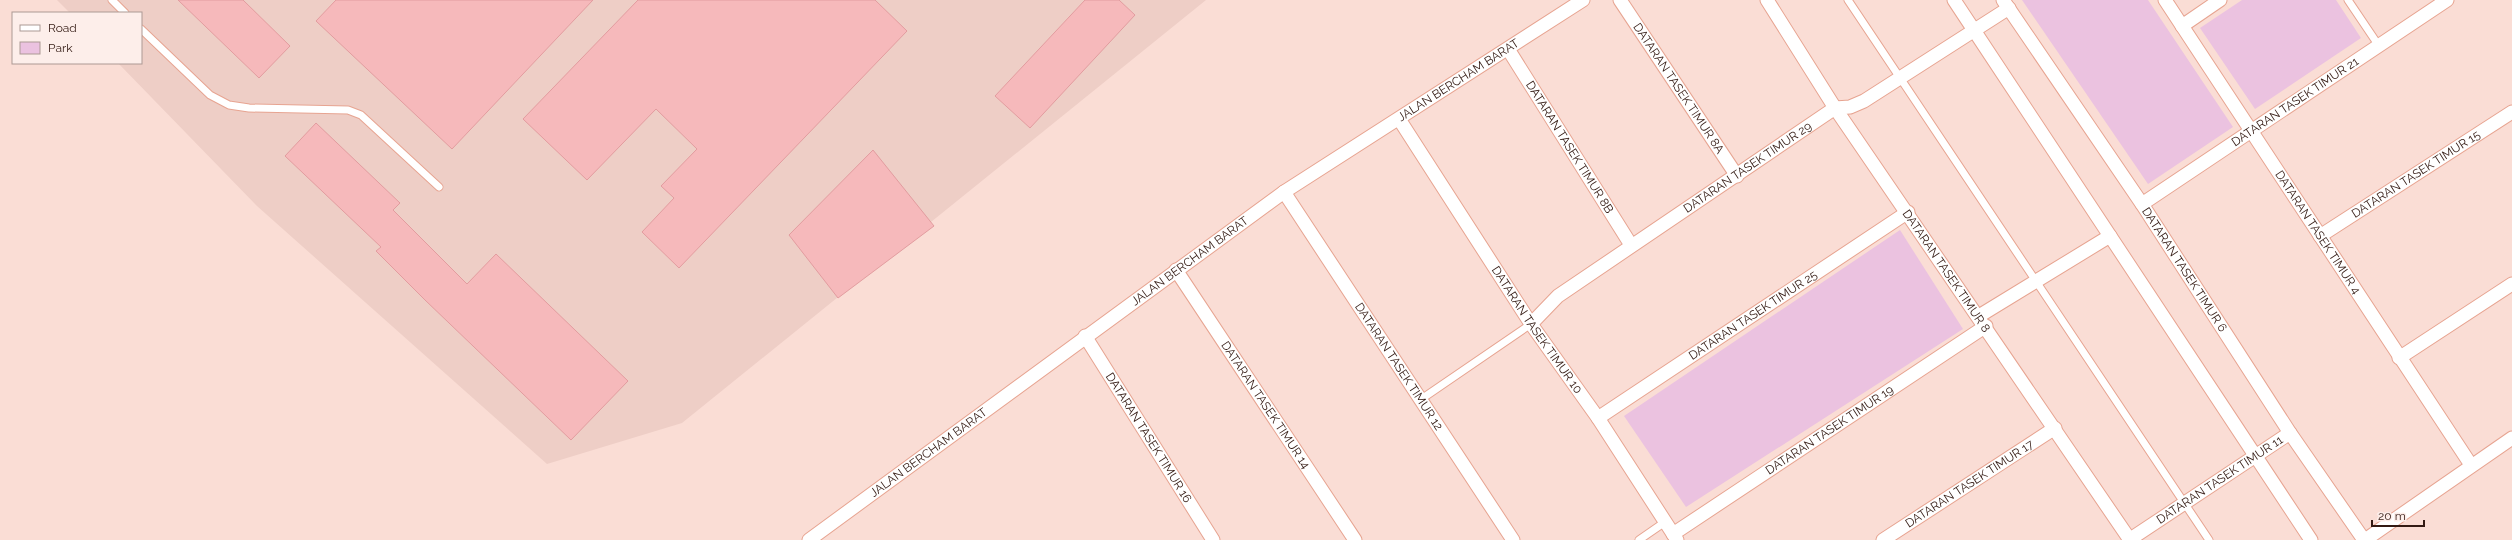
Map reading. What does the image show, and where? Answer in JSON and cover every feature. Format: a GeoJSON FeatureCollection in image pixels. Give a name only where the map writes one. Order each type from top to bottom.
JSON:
{"type":"FeatureCollection","features":[{"type":"Feature","properties":{"kind":"street","name":"JALAN BERCHAM BARAT"},"geometry":{"type":"LineString","coordinates":[[808,540],[1085,336],[1284,192],[1583,0]]}},
{"type":"Feature","properties":{"kind":"street","name":"DATARAN TASEK TIMUR 8A"},"geometry":{"type":"LineString","coordinates":[[1620,0],[1737,176]]}},
{"type":"Feature","properties":{"kind":"street","name":"DATARAN TASEK TIMUR 8"},"geometry":{"type":"LineString","coordinates":[[1767,0],[1835,108],[1908,212],[2055,428],[2129,540]]}},
{"type":"Feature","properties":{"kind":"street"},"geometry":{"type":"LineString","coordinates":[[1954,0],[2254,456],[2311,540]]}},
{"type":"Feature","properties":{"kind":"street","name":"DATARAN TASEK TIMUR 4"},"geometry":{"type":"LineString","coordinates":[[2165,0],[2399,358],[2471,465]]}},
{"type":"Feature","properties":{"kind":"street"},"geometry":{"type":"LineString","coordinates":[[2182,26],[2220,0]]}},
{"type":"Feature","properties":{"kind":"street","name":"DATARAN TASEK TIMUR 21"},"geometry":{"type":"LineString","coordinates":[[2142,204],[2447,0]]}},
{"type":"Feature","properties":{"kind":"street","name":"DATARAN TASEK TIMUR 29"},"geometry":{"type":"LineString","coordinates":[[1531,324],[1558,296],[1737,176],[1835,108],[1857,105],[1975,30],[2006,4]]}},
{"type":"Feature","properties":{"kind":"street","name":"DATARAN TASEK TIMUR 6"},"geometry":{"type":"LineString","coordinates":[[2006,4],[2142,204],[2290,433],[2365,540]]}},
{"type":"Feature","properties":{"kind":"street","name":"DATARAN TASEK TIMUR 8B"},"geometry":{"type":"LineString","coordinates":[[1508,49],[1632,245]]}},
{"type":"Feature","properties":{"kind":"street","name":"DATARAN TASEK TIMUR 15"},"geometry":{"type":"LineString","coordinates":[[2320,236],[2512,112]]}},
{"type":"Feature","properties":{"kind":"street","name":"DATARAN TASEK TIMUR 10"},"geometry":{"type":"LineString","coordinates":[[1399,119],[1531,324],[1598,418],[1675,537]]}},
{"type":"Feature","properties":{"kind":"street","name":"DATARAN TASEK TIMUR 12"},"geometry":{"type":"LineString","coordinates":[[1284,192],[1513,540]]}},
{"type":"Feature","properties":{"kind":"street","name":"DATARAN TASEK TIMUR 25"},"geometry":{"type":"LineString","coordinates":[[1598,418],[1908,212]]}},
{"type":"Feature","properties":{"kind":"street","name":"DATARAN TASEK TIMUR 19"},"geometry":{"type":"LineString","coordinates":[[1675,537],[1982,321],[2036,281],[2110,236]]}},
{"type":"Feature","properties":{"kind":"street","name":"DATARAN TASEK TIMUR 14"},"geometry":{"type":"LineString","coordinates":[[1176,270],[1355,540]]}},
{"type":"Feature","properties":{"kind":"street"},"geometry":{"type":"LineString","coordinates":[[2399,358],[2512,284]]}},
{"type":"Feature","properties":{"kind":"street","name":"DATARAN TASEK TIMUR 16"},"geometry":{"type":"LineString","coordinates":[[1085,336],[1213,540]]}},
{"type":"Feature","properties":{"kind":"street","name":"DATARAN TASEK TIMUR 17"},"geometry":{"type":"LineString","coordinates":[[1883,540],[2055,428]]}},
{"type":"Feature","properties":{"kind":"street","name":"DATARAN TASEK TIMUR 11"},"geometry":{"type":"LineString","coordinates":[[2129,540],[2290,433]]}},
{"type":"Feature","properties":{"kind":"street"},"geometry":{"type":"LineString","coordinates":[[2365,540],[2512,438]]}},
{"type":"Feature","properties":{"kind":"lane"},"geometry":{"type":"LineString","coordinates":[[112,0],[124,12]]}},
{"type":"Feature","properties":{"kind":"lane"},"geometry":{"type":"LineString","coordinates":[[1848,0],[2209,540]]}},
{"type":"Feature","properties":{"kind":"lane"},"geometry":{"type":"LineString","coordinates":[[2348,0],[2379,46]]}},
{"type":"Feature","properties":{"kind":"lane"},"geometry":{"type":"LineString","coordinates":[[142,30],[210,95],[229,105],[249,108],[348,110],[361,115],[439,186]]}},
{"type":"Feature","properties":{"kind":"lane"},"geometry":{"type":"LineString","coordinates":[[1420,400],[1531,324]]}},
{"type":"Feature","properties":{"kind":"lane"},"geometry":{"type":"LineString","coordinates":[[1639,540],[1665,522]]}},
{"type":"Feature","properties":{"kind":"shaded area"},"geometry":{"type":"Polygon","coordinates":[[[57,0],[1206,0],[682,423],[547,464],[257,206],[119,64],[142,64],[142,12],[69,12],[57,0]]]}},
{"type":"Feature","properties":{"kind":"green space"},"geometry":{"type":"Polygon","coordinates":[[[2022,0],[2148,0],[2233,127],[2148,184],[2022,0]]]}},
{"type":"Feature","properties":{"kind":"green space"},"geometry":{"type":"Polygon","coordinates":[[[2242,0],[2336,0],[2361,38],[2255,109],[2200,28],[2242,0]]]}},
{"type":"Feature","properties":{"kind":"green space"},"geometry":{"type":"Polygon","coordinates":[[[1900,230],[1963,329],[1686,507],[1624,416],[1900,230]]]}},
{"type":"Feature","properties":{"kind":"building"},"geometry":{"type":"Polygon","coordinates":[[[178,0],[243,0],[290,46],[259,78],[178,0]]]}},
{"type":"Feature","properties":{"kind":"building"},"geometry":{"type":"Polygon","coordinates":[[[336,0],[593,0],[452,149],[316,21],[336,0]]]}},
{"type":"Feature","properties":{"kind":"building"},"geometry":{"type":"Polygon","coordinates":[[[638,0],[875,0],[907,31],[679,268],[642,232],[674,198],[661,186],[697,149],[656,109],[587,180],[523,119],[638,0]]]}},
{"type":"Feature","properties":{"kind":"building"},"geometry":{"type":"Polygon","coordinates":[[[1085,0],[1119,0],[1135,15],[1030,128],[995,96],[1085,0]]]}},
{"type":"Feature","properties":{"kind":"building"},"geometry":{"type":"Polygon","coordinates":[[[316,123],[400,203],[393,210],[467,284],[496,254],[628,381],[571,440],[425,300],[376,251],[381,247],[285,156],[316,123]]]}},
{"type":"Feature","properties":{"kind":"building"},"geometry":{"type":"Polygon","coordinates":[[[873,150],[934,226],[838,298],[789,235],[873,150]]]}}]}
